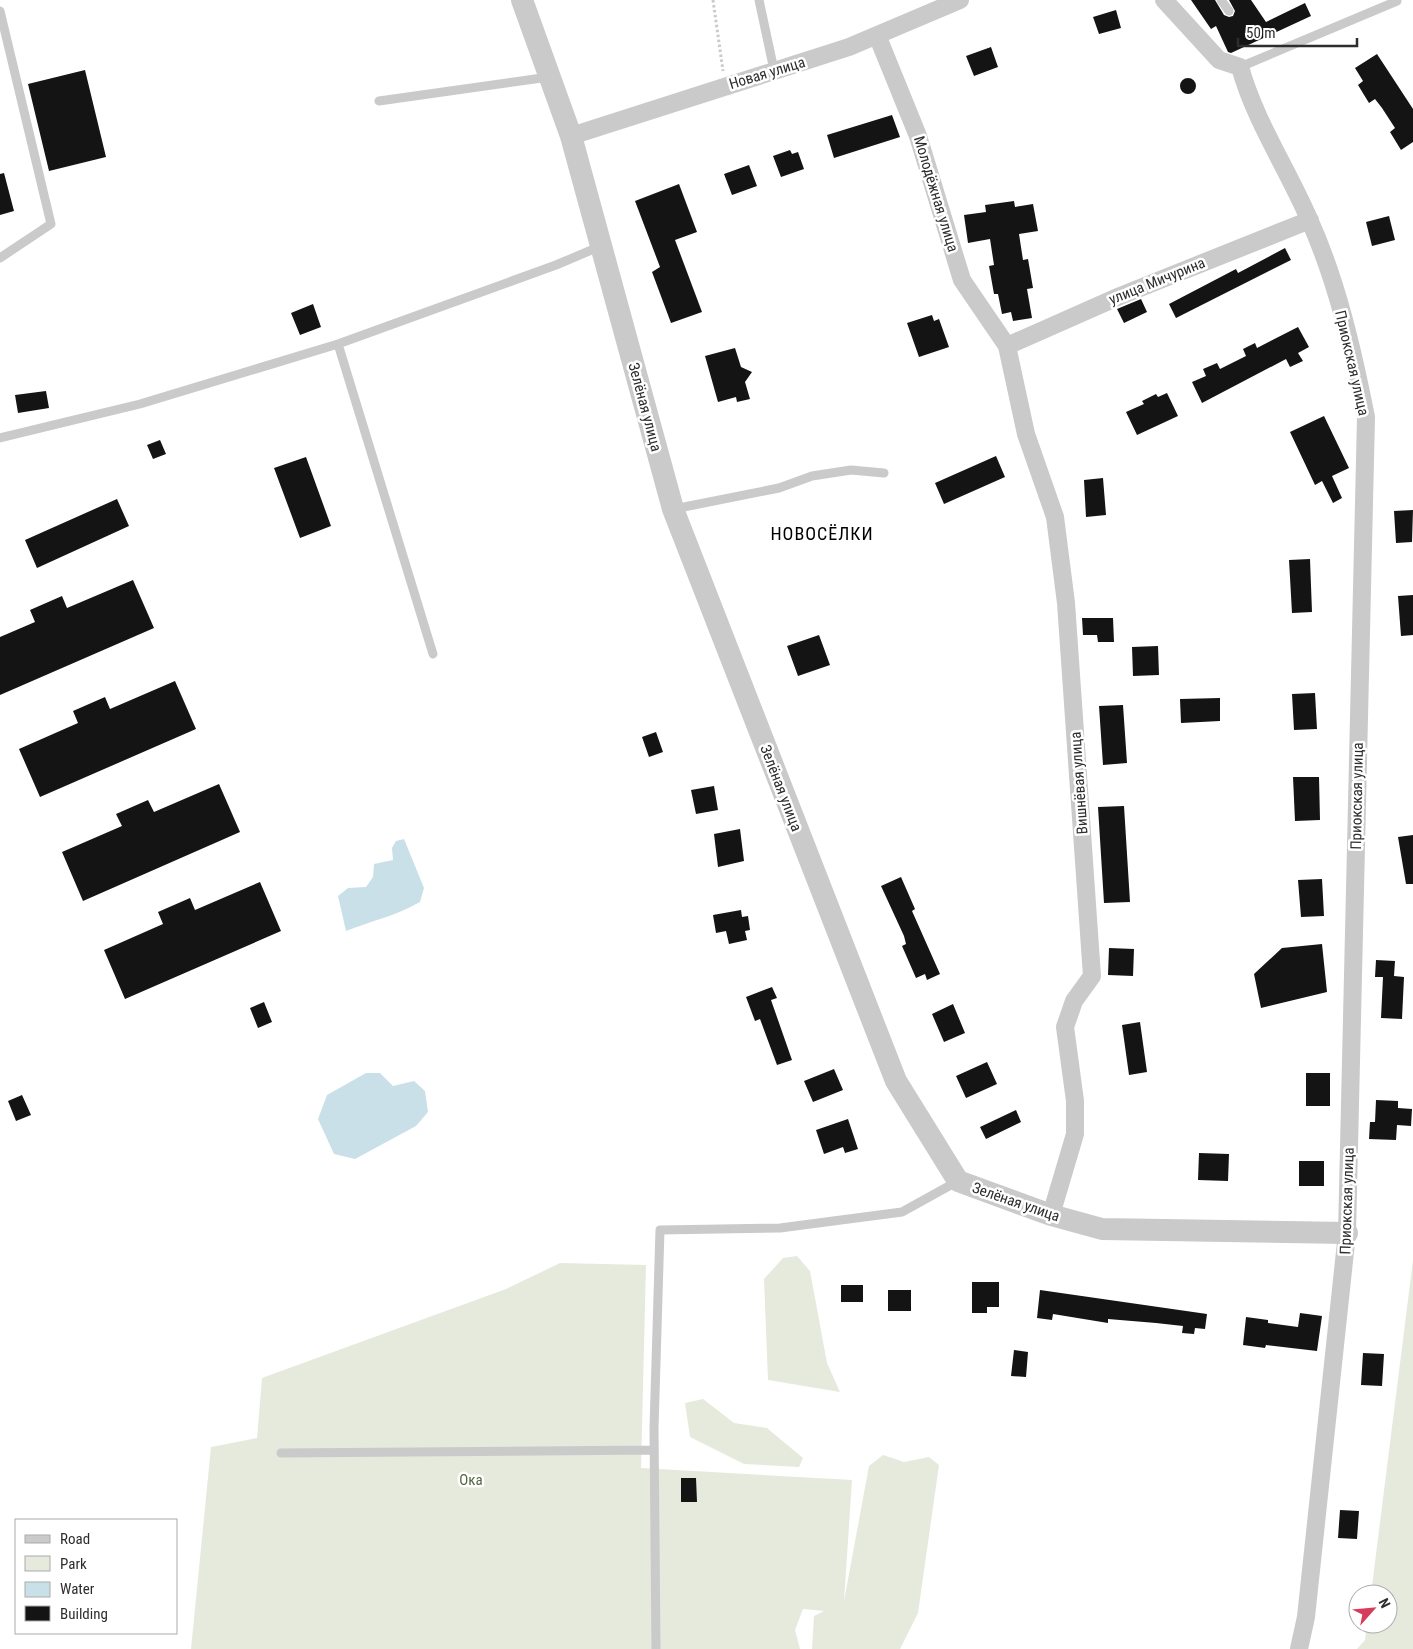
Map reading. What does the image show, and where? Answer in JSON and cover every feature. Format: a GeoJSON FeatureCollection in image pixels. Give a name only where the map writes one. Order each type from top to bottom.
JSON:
{"type":"FeatureCollection","features":[{"type":"Feature","properties":{"kind":"street","name":"Зелёная улица"},"geometry":{"type":"LineString","coordinates":[[522,0],[571,136],[673,509],[896,1081],[958,1181],[1051,1215],[1102,1229],[1347,1233]]}},
{"type":"Feature","properties":{"kind":"street","name":"Новая улица"},"geometry":{"type":"LineString","coordinates":[[571,136],[849,47],[960,0]]}},
{"type":"Feature","properties":{"kind":"street"},"geometry":{"type":"LineString","coordinates":[[1164,0],[1218,60],[1240,67]]}},
{"type":"Feature","properties":{"kind":"street","name":"Молодёжная улица"},"geometry":{"type":"LineString","coordinates":[[877,35],[918,136],[962,280],[1006,346]]}},
{"type":"Feature","properties":{"kind":"street","name":"Приокская улица"},"geometry":{"type":"LineString","coordinates":[[1240,67],[1249,97],[1310,220],[1349,334],[1366,417],[1347,1233],[1306,1617],[1299,1649]]}},
{"type":"Feature","properties":{"kind":"street","name":"улица Мичурина"},"geometry":{"type":"LineString","coordinates":[[1006,346],[1120,296],[1310,220]]}},
{"type":"Feature","properties":{"kind":"street","name":"Вишнёвая улица"},"geometry":{"type":"LineString","coordinates":[[1006,346],[1026,434],[1055,517],[1066,603],[1092,976],[1074,1000],[1065,1027],[1075,1101],[1075,1134],[1051,1215]]}},
{"type":"Feature","properties":{"kind":"lane"},"geometry":{"type":"LineString","coordinates":[[760,0],[774,70]]}},
{"type":"Feature","properties":{"kind":"lane"},"geometry":{"type":"LineString","coordinates":[[1221,0],[1229,11]]}},
{"type":"Feature","properties":{"kind":"lane"},"geometry":{"type":"LineString","coordinates":[[1240,67],[1397,1]]}},
{"type":"Feature","properties":{"kind":"lane"},"geometry":{"type":"LineString","coordinates":[[0,11],[51,224],[0,258]]}},
{"type":"Feature","properties":{"kind":"lane"},"geometry":{"type":"LineString","coordinates":[[378,101],[550,77]]}},
{"type":"Feature","properties":{"kind":"lane"},"geometry":{"type":"LineString","coordinates":[[0,438],[140,404],[338,344],[556,265],[601,246]]}},
{"type":"Feature","properties":{"kind":"lane"},"geometry":{"type":"LineString","coordinates":[[338,344],[433,654]]}},
{"type":"Feature","properties":{"kind":"lane"},"geometry":{"type":"LineString","coordinates":[[673,509],[779,488],[812,476],[851,470],[884,473]]}},
{"type":"Feature","properties":{"kind":"lane"},"geometry":{"type":"LineString","coordinates":[[656,1649],[654,1450],[660,1230],[780,1228],[902,1212],[958,1181]]}},
{"type":"Feature","properties":{"kind":"lane"},"geometry":{"type":"LineString","coordinates":[[282,1453],[654,1450]]}},
{"type":"Feature","properties":{"kind":"path"},"geometry":{"type":"LineString","coordinates":[[713,0],[726,86]]}},
{"type":"Feature","properties":{"kind":"green space"},"geometry":{"type":"Polygon","coordinates":[[[797,1256],[810,1271],[827,1363],[840,1392],[768,1380],[764,1279],[783,1258],[797,1256]]]}},
{"type":"Feature","properties":{"kind":"green space"},"geometry":{"type":"Polygon","coordinates":[[[1413,1260],[1413,1649],[1357,1649],[1365,1640],[1366,1634],[1398,1634],[1398,1584],[1372,1584],[1413,1260]]]}},
{"type":"Feature","properties":{"kind":"green space","name":"Ока"},"geometry":{"type":"Polygon","coordinates":[[[560,1263],[646,1265],[641,1468],[852,1480],[844,1601],[869,1466],[883,1455],[904,1462],[929,1457],[939,1465],[918,1613],[900,1649],[812,1649],[814,1616],[824,1611],[803,1609],[795,1630],[800,1649],[191,1649],[211,1447],[257,1438],[262,1378],[506,1289],[560,1263]]]}},
{"type":"Feature","properties":{"kind":"green space"},"geometry":{"type":"Polygon","coordinates":[[[703,1399],[734,1423],[767,1428],[803,1458],[799,1467],[744,1464],[690,1437],[685,1403],[703,1399]]]}},
{"type":"Feature","properties":{"kind":"water"},"geometry":{"type":"Polygon","coordinates":[[[404,839],[424,888],[420,902],[393,915],[346,931],[338,896],[348,888],[366,887],[373,877],[374,864],[393,860],[392,848],[396,841],[404,839]]]}},
{"type":"Feature","properties":{"kind":"water"},"geometry":{"type":"Polygon","coordinates":[[[366,1073],[380,1073],[393,1086],[414,1081],[425,1091],[428,1112],[416,1126],[355,1159],[334,1154],[318,1119],[327,1095],[366,1073]]]}},
{"type":"Feature","properties":{"kind":"building"},"geometry":{"type":"Polygon","coordinates":[[[1191,0],[1215,0],[1224,15],[1229,17],[1233,16],[1235,11],[1229,0],[1251,0],[1266,22],[1305,3],[1311,16],[1231,53],[1228,52],[1216,26],[1211,29],[1191,0]]]}},
{"type":"Feature","properties":{"kind":"building"},"geometry":{"type":"Polygon","coordinates":[[[1116,10],[1121,28],[1099,34],[1093,17],[1116,10]]]}},
{"type":"Feature","properties":{"kind":"building"},"geometry":{"type":"Polygon","coordinates":[[[991,47],[998,67],[974,76],[966,56],[991,47]]]}},
{"type":"Feature","properties":{"kind":"building"},"geometry":{"type":"Polygon","coordinates":[[[1377,54],[1413,109],[1413,142],[1401,150],[1390,132],[1395,128],[1382,108],[1375,99],[1369,103],[1358,85],[1363,81],[1355,68],[1377,54]]]}},
{"type":"Feature","properties":{"kind":"building"},"geometry":{"type":"Polygon","coordinates":[[[85,70],[106,157],[49,171],[28,84],[85,70]]]}},
{"type":"Feature","properties":{"kind":"building"},"geometry":{"type":"Polygon","coordinates":[[[1185,78],[1191,78],[1196,83],[1194,92],[1185,94],[1180,89],[1180,83],[1185,78]]]}},
{"type":"Feature","properties":{"kind":"building"},"geometry":{"type":"Polygon","coordinates":[[[892,115],[900,137],[834,158],[827,135],[892,115]]]}},
{"type":"Feature","properties":{"kind":"building"},"geometry":{"type":"Polygon","coordinates":[[[790,150],[792,154],[798,152],[804,169],[781,177],[773,156],[790,150]]]}},
{"type":"Feature","properties":{"kind":"building"},"geometry":{"type":"Polygon","coordinates":[[[749,165],[757,186],[732,195],[724,174],[749,165]]]}},
{"type":"Feature","properties":{"kind":"building"},"geometry":{"type":"Polygon","coordinates":[[[4,173],[14,211],[0,215],[0,174],[4,173]]]}},
{"type":"Feature","properties":{"kind":"building"},"geometry":{"type":"Polygon","coordinates":[[[679,184],[697,232],[675,240],[702,312],[671,323],[652,272],[660,267],[635,201],[679,184]]]}},
{"type":"Feature","properties":{"kind":"building"},"geometry":{"type":"Polygon","coordinates":[[[1014,201],[1015,207],[1033,204],[1038,231],[1019,234],[1023,260],[1028,259],[1033,288],[1027,289],[1032,318],[1013,321],[1011,312],[1002,314],[998,294],[994,294],[989,266],[994,265],[990,239],[968,243],[964,215],[986,212],[985,205],[1014,201]]]}},
{"type":"Feature","properties":{"kind":"building"},"geometry":{"type":"Polygon","coordinates":[[[1389,216],[1395,240],[1372,246],[1366,222],[1389,216]]]}},
{"type":"Feature","properties":{"kind":"building"},"geometry":{"type":"Polygon","coordinates":[[[1285,248],[1291,260],[1176,318],[1169,304],[1236,269],[1238,273],[1285,248]]]}},
{"type":"Feature","properties":{"kind":"building"},"geometry":{"type":"Polygon","coordinates":[[[1141,299],[1147,312],[1124,323],[1117,309],[1141,299]]]}},
{"type":"Feature","properties":{"kind":"building"},"geometry":{"type":"Polygon","coordinates":[[[313,304],[321,327],[300,335],[291,313],[313,304]]]}},
{"type":"Feature","properties":{"kind":"building"},"geometry":{"type":"Polygon","coordinates":[[[932,315],[934,321],[939,319],[949,347],[919,357],[907,323],[932,315]]]}},
{"type":"Feature","properties":{"kind":"building"},"geometry":{"type":"Polygon","coordinates":[[[1298,327],[1309,347],[1298,353],[1303,361],[1290,367],[1286,359],[1202,403],[1192,382],[1206,376],[1203,369],[1217,363],[1220,369],[1246,356],[1243,349],[1255,343],[1257,348],[1298,327]]]}},
{"type":"Feature","properties":{"kind":"building"},"geometry":{"type":"Polygon","coordinates":[[[735,348],[741,367],[752,372],[745,382],[750,399],[737,402],[736,397],[718,402],[705,356],[735,348]]]}},
{"type":"Feature","properties":{"kind":"building"},"geometry":{"type":"Polygon","coordinates":[[[46,391],[49,408],[18,413],[15,395],[46,391]]]}},
{"type":"Feature","properties":{"kind":"building"},"geometry":{"type":"Polygon","coordinates":[[[1167,393],[1178,416],[1137,435],[1126,412],[1144,404],[1142,401],[1156,394],[1158,397],[1167,393]]]}},
{"type":"Feature","properties":{"kind":"building"},"geometry":{"type":"Polygon","coordinates":[[[1324,416],[1349,468],[1332,476],[1342,498],[1333,503],[1322,481],[1315,485],[1290,432],[1324,416]]]}},
{"type":"Feature","properties":{"kind":"building"},"geometry":{"type":"Polygon","coordinates":[[[160,440],[166,454],[153,459],[147,445],[160,440]]]}},
{"type":"Feature","properties":{"kind":"building"},"geometry":{"type":"Polygon","coordinates":[[[996,456],[1005,477],[944,504],[935,483],[996,456]]]}},
{"type":"Feature","properties":{"kind":"building"},"geometry":{"type":"Polygon","coordinates":[[[306,457],[331,526],[300,538],[274,468],[306,457]]]}},
{"type":"Feature","properties":{"kind":"building"},"geometry":{"type":"Polygon","coordinates":[[[1103,478],[1106,515],[1086,517],[1084,480],[1103,478]]]}},
{"type":"Feature","properties":{"kind":"building"},"geometry":{"type":"Polygon","coordinates":[[[117,499],[129,526],[37,568],[25,540],[117,499]]]}},
{"type":"Feature","properties":{"kind":"building"},"geometry":{"type":"Polygon","coordinates":[[[1413,510],[1412,542],[1396,543],[1394,511],[1413,510]]]}},
{"type":"Feature","properties":{"kind":"building"},"geometry":{"type":"Polygon","coordinates":[[[1310,559],[1312,612],[1292,613],[1289,560],[1310,559]]]}},
{"type":"Feature","properties":{"kind":"building"},"geometry":{"type":"Polygon","coordinates":[[[133,580],[154,628],[0,695],[0,637],[35,622],[30,610],[62,596],[67,608],[133,580]]]}},
{"type":"Feature","properties":{"kind":"building"},"geometry":{"type":"Polygon","coordinates":[[[1413,595],[1413,635],[1401,636],[1398,596],[1413,595]]]}},
{"type":"Feature","properties":{"kind":"building"},"geometry":{"type":"Polygon","coordinates":[[[1082,618],[1113,618],[1114,642],[1098,642],[1097,635],[1083,635],[1082,618]]]}},
{"type":"Feature","properties":{"kind":"building"},"geometry":{"type":"Polygon","coordinates":[[[819,635],[830,665],[798,676],[787,646],[819,635]]]}},
{"type":"Feature","properties":{"kind":"building"},"geometry":{"type":"Polygon","coordinates":[[[1158,646],[1159,675],[1133,676],[1132,647],[1158,646]]]}},
{"type":"Feature","properties":{"kind":"building"},"geometry":{"type":"Polygon","coordinates":[[[175,681],[196,729],[40,797],[19,749],[78,723],[73,711],[105,697],[110,709],[175,681]]]}},
{"type":"Feature","properties":{"kind":"building"},"geometry":{"type":"Polygon","coordinates":[[[1315,693],[1317,729],[1294,730],[1292,694],[1315,693]]]}},
{"type":"Feature","properties":{"kind":"building"},"geometry":{"type":"Polygon","coordinates":[[[1220,698],[1220,721],[1181,723],[1180,699],[1220,698]]]}},
{"type":"Feature","properties":{"kind":"building"},"geometry":{"type":"Polygon","coordinates":[[[1123,705],[1127,763],[1103,765],[1099,706],[1123,705]]]}},
{"type":"Feature","properties":{"kind":"building"},"geometry":{"type":"Polygon","coordinates":[[[656,732],[663,752],[649,757],[642,737],[656,732]]]}},
{"type":"Feature","properties":{"kind":"building"},"geometry":{"type":"Polygon","coordinates":[[[1293,777],[1319,777],[1320,820],[1295,821],[1293,777]]]}},
{"type":"Feature","properties":{"kind":"building"},"geometry":{"type":"Polygon","coordinates":[[[219,784],[240,832],[83,901],[62,852],[122,826],[116,814],[148,800],[154,812],[219,784]]]}},
{"type":"Feature","properties":{"kind":"building"},"geometry":{"type":"Polygon","coordinates":[[[714,786],[718,810],[696,814],[691,790],[714,786]]]}},
{"type":"Feature","properties":{"kind":"building"},"geometry":{"type":"Polygon","coordinates":[[[1124,806],[1130,902],[1104,903],[1098,807],[1124,806]]]}},
{"type":"Feature","properties":{"kind":"building"},"geometry":{"type":"Polygon","coordinates":[[[740,829],[744,861],[718,867],[714,834],[740,829]]]}},
{"type":"Feature","properties":{"kind":"building"},"geometry":{"type":"Polygon","coordinates":[[[1413,835],[1413,884],[1406,884],[1398,837],[1413,835]]]}},
{"type":"Feature","properties":{"kind":"building"},"geometry":{"type":"Polygon","coordinates":[[[901,877],[915,909],[912,911],[940,974],[927,980],[925,974],[916,978],[902,946],[906,944],[904,936],[881,886],[901,877]]]}},
{"type":"Feature","properties":{"kind":"building"},"geometry":{"type":"Polygon","coordinates":[[[1322,879],[1324,916],[1301,917],[1298,880],[1322,879]]]}},
{"type":"Feature","properties":{"kind":"building"},"geometry":{"type":"Polygon","coordinates":[[[260,882],[281,931],[125,999],[104,950],[163,924],[158,912],[190,898],[195,910],[260,882]]]}},
{"type":"Feature","properties":{"kind":"building"},"geometry":{"type":"Polygon","coordinates":[[[741,910],[742,917],[748,916],[750,930],[745,931],[747,940],[729,944],[726,931],[716,933],[713,915],[741,910]]]}},
{"type":"Feature","properties":{"kind":"building"},"geometry":{"type":"Polygon","coordinates":[[[1322,944],[1327,992],[1261,1008],[1254,974],[1282,948],[1322,944]]]}},
{"type":"Feature","properties":{"kind":"building"},"geometry":{"type":"Polygon","coordinates":[[[1109,948],[1134,949],[1133,976],[1108,975],[1109,948]]]}},
{"type":"Feature","properties":{"kind":"building"},"geometry":{"type":"Polygon","coordinates":[[[1376,960],[1395,961],[1394,976],[1404,977],[1402,1019],[1381,1018],[1383,977],[1375,977],[1376,960]]]}},
{"type":"Feature","properties":{"kind":"building"},"geometry":{"type":"Polygon","coordinates":[[[772,987],[777,998],[771,1000],[792,1060],[777,1065],[760,1019],[755,1021],[746,997],[772,987]]]}},
{"type":"Feature","properties":{"kind":"building"},"geometry":{"type":"Polygon","coordinates":[[[264,1002],[272,1022],[258,1028],[250,1008],[264,1002]]]}},
{"type":"Feature","properties":{"kind":"building"},"geometry":{"type":"Polygon","coordinates":[[[953,1004],[965,1033],[944,1042],[932,1014],[953,1004]]]}},
{"type":"Feature","properties":{"kind":"building"},"geometry":{"type":"Polygon","coordinates":[[[1140,1022],[1147,1072],[1129,1075],[1122,1025],[1140,1022]]]}},
{"type":"Feature","properties":{"kind":"building"},"geometry":{"type":"Polygon","coordinates":[[[987,1062],[997,1084],[966,1098],[956,1076],[987,1062]]]}},
{"type":"Feature","properties":{"kind":"building"},"geometry":{"type":"Polygon","coordinates":[[[834,1069],[843,1090],[813,1102],[804,1081],[834,1069]]]}},
{"type":"Feature","properties":{"kind":"building"},"geometry":{"type":"Polygon","coordinates":[[[1306,1073],[1330,1073],[1330,1106],[1306,1106],[1306,1073]]]}},
{"type":"Feature","properties":{"kind":"building"},"geometry":{"type":"Polygon","coordinates":[[[22,1095],[31,1115],[16,1121],[8,1101],[22,1095]]]}},
{"type":"Feature","properties":{"kind":"building"},"geometry":{"type":"Polygon","coordinates":[[[1376,1100],[1398,1101],[1398,1108],[1412,1109],[1411,1126],[1397,1125],[1396,1140],[1369,1139],[1370,1122],[1375,1122],[1376,1100]]]}},
{"type":"Feature","properties":{"kind":"building"},"geometry":{"type":"Polygon","coordinates":[[[1016,1110],[1021,1122],[986,1139],[980,1127],[1016,1110]]]}},
{"type":"Feature","properties":{"kind":"building"},"geometry":{"type":"Polygon","coordinates":[[[848,1119],[858,1149],[845,1153],[843,1147],[824,1154],[816,1130],[848,1119]]]}},
{"type":"Feature","properties":{"kind":"building"},"geometry":{"type":"Polygon","coordinates":[[[1199,1153],[1229,1154],[1228,1181],[1198,1180],[1199,1153]]]}},
{"type":"Feature","properties":{"kind":"building"},"geometry":{"type":"Polygon","coordinates":[[[1299,1161],[1324,1161],[1324,1186],[1299,1186],[1299,1161]]]}},
{"type":"Feature","properties":{"kind":"building"},"geometry":{"type":"Polygon","coordinates":[[[972,1282],[999,1282],[999,1307],[987,1307],[987,1313],[972,1313],[972,1282]]]}},
{"type":"Feature","properties":{"kind":"building"},"geometry":{"type":"Polygon","coordinates":[[[841,1285],[863,1285],[863,1302],[841,1302],[841,1285]]]}},
{"type":"Feature","properties":{"kind":"building"},"geometry":{"type":"Polygon","coordinates":[[[888,1290],[911,1290],[911,1311],[888,1311],[888,1290]]]}},
{"type":"Feature","properties":{"kind":"building"},"geometry":{"type":"Polygon","coordinates":[[[1040,1290],[1207,1314],[1205,1329],[1195,1328],[1194,1334],[1182,1333],[1183,1326],[1156,1323],[1108,1319],[1108,1323],[1053,1314],[1052,1320],[1037,1318],[1040,1290]]]}},
{"type":"Feature","properties":{"kind":"building"},"geometry":{"type":"Polygon","coordinates":[[[1300,1313],[1322,1316],[1317,1351],[1266,1345],[1265,1348],[1243,1345],[1246,1317],[1268,1320],[1268,1323],[1298,1327],[1300,1313]]]}},
{"type":"Feature","properties":{"kind":"building"},"geometry":{"type":"Polygon","coordinates":[[[1014,1350],[1028,1352],[1026,1377],[1011,1376],[1014,1350]]]}},
{"type":"Feature","properties":{"kind":"building"},"geometry":{"type":"Polygon","coordinates":[[[1363,1353],[1384,1354],[1382,1386],[1361,1385],[1363,1353]]]}},
{"type":"Feature","properties":{"kind":"building"},"geometry":{"type":"Polygon","coordinates":[[[681,1478],[696,1478],[697,1502],[681,1502],[681,1478]]]}},
{"type":"Feature","properties":{"kind":"building"},"geometry":{"type":"Polygon","coordinates":[[[1340,1510],[1359,1511],[1357,1539],[1338,1538],[1340,1510]]]}},
{"type":"Feature","properties":{"kind":"district","name":"НОВОСЁЛКИ"},"geometry":{"type":"Point","coordinates":[822,534]}}]}
